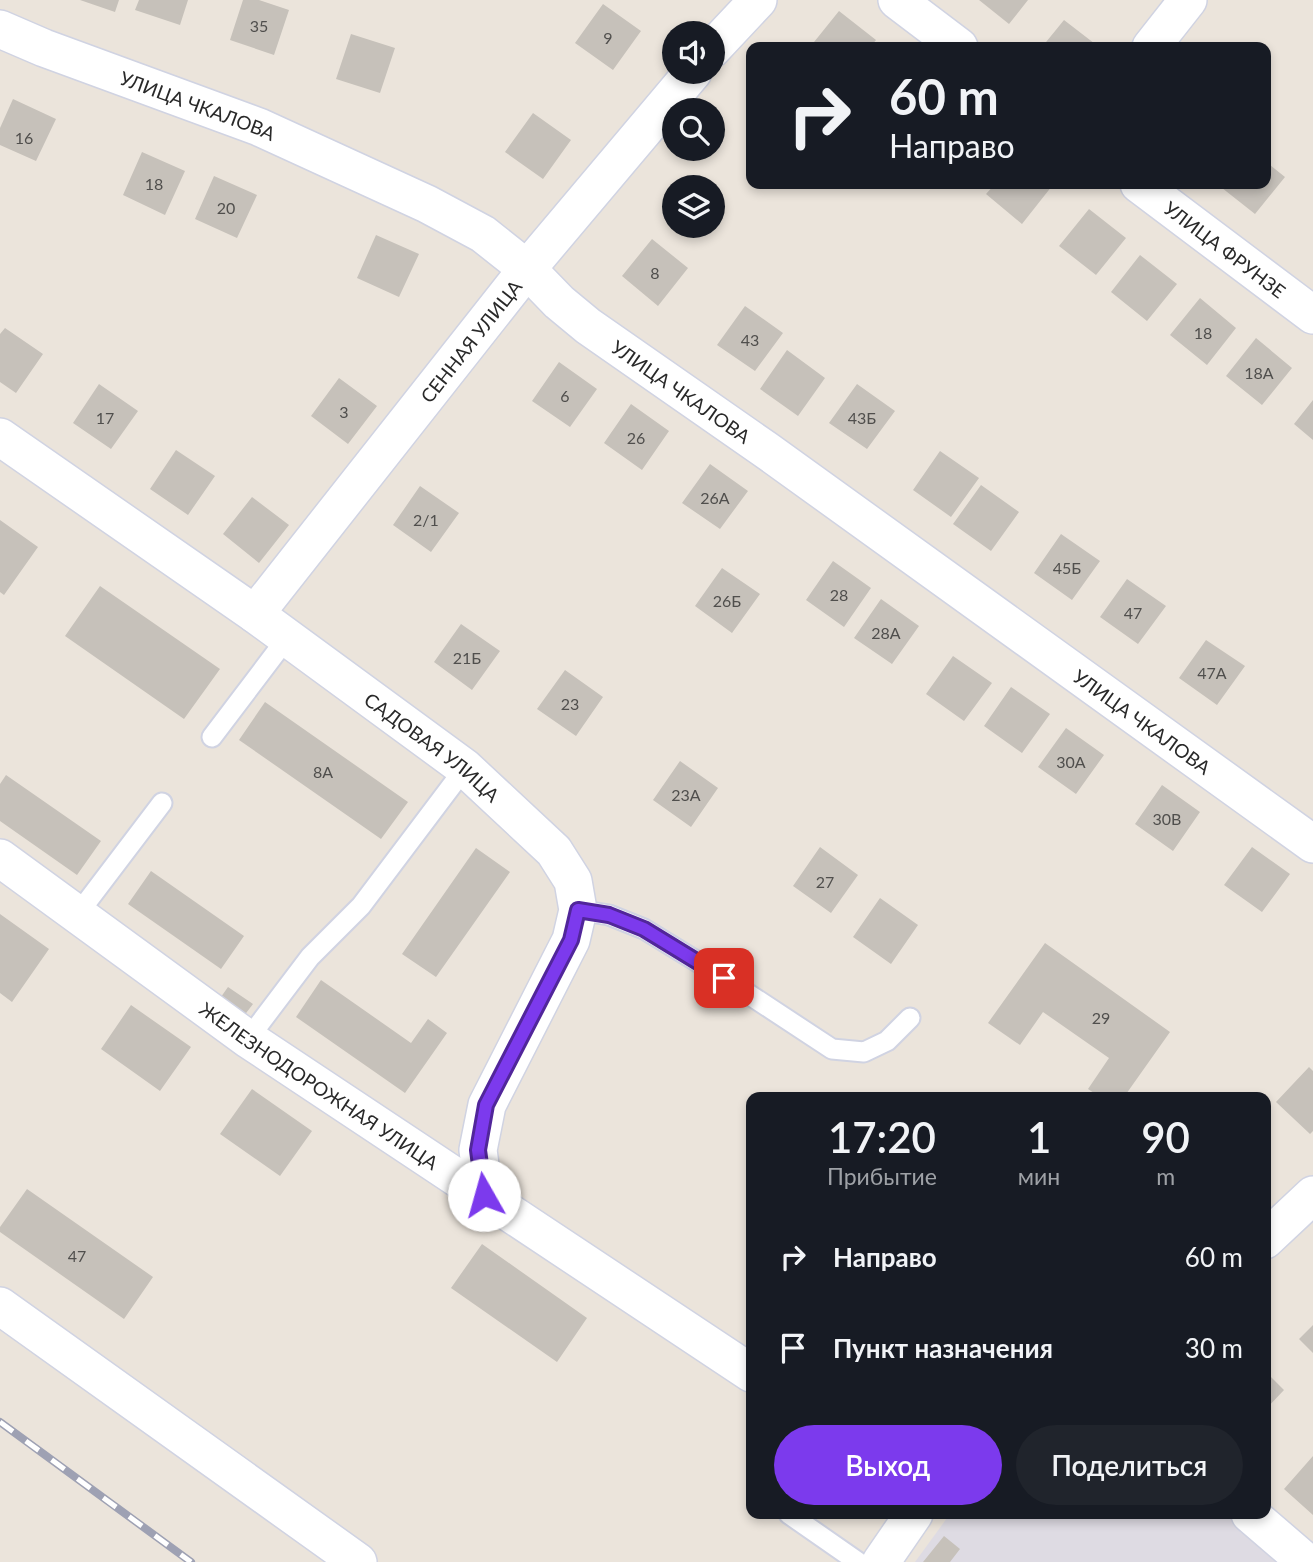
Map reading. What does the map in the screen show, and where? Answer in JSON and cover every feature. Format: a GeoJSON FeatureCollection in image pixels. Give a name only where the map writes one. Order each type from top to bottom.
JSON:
{"type":"FeatureCollection","features":[{"type":"Feature","properties":{"kind":"street"},"geometry":{"type":"LineString","coordinates":[[725,35],[758,0]]}},
{"type":"Feature","properties":{"kind":"street"},"geometry":{"type":"LineString","coordinates":[[897,0],[952,42]]}},
{"type":"Feature","properties":{"kind":"street"},"geometry":{"type":"LineString","coordinates":[[1154,42],[1188,0]]}},
{"type":"Feature","properties":{"kind":"street","name":"УЛИЦА ЧКАЛОВА"},"geometry":{"type":"LineString","coordinates":[[0,29],[44,48],[259,127],[427,204],[483,234],[527,269],[588,327],[766,450],[1313,845]]}},
{"type":"Feature","properties":{"kind":"street","name":"СЕННАЯ УЛИЦА"},"geometry":{"type":"LineString","coordinates":[[255,614],[527,269],[683,84]]}},
{"type":"Feature","properties":{"kind":"street","name":"УЛИЦА ФРУНЗЕ"},"geometry":{"type":"LineString","coordinates":[[1146,189],[1313,315]]}},
{"type":"Feature","properties":{"kind":"street","name":"САДОВАЯ УЛИЦА"},"geometry":{"type":"LineString","coordinates":[[0,437],[255,614],[465,768],[554,851],[573,881],[578,910],[571,940],[486,1105],[478,1150],[484,1195]]}},
{"type":"Feature","properties":{"kind":"street","name":"ЖЕЛЕЗНОДОРОЖНАЯ УЛИЦА"},"geometry":{"type":"LineString","coordinates":[[0,858],[248,1039],[746,1370]]}},
{"type":"Feature","properties":{"kind":"street"},"geometry":{"type":"LineString","coordinates":[[1271,1234],[1313,1195]]}},
{"type":"Feature","properties":{"kind":"street"},"geometry":{"type":"LineString","coordinates":[[0,1306],[358,1562]]}},
{"type":"Feature","properties":{"kind":"street"},"geometry":{"type":"LineString","coordinates":[[881,1562],[911,1519]]}},
{"type":"Feature","properties":{"kind":"street"},"geometry":{"type":"LineString","coordinates":[[1256,1519],[1306,1562]]}},
{"type":"Feature","properties":{"kind":"lane"},"geometry":{"type":"LineString","coordinates":[[212,737],[287,638]]}},
{"type":"Feature","properties":{"kind":"lane"},"geometry":{"type":"LineString","coordinates":[[248,1039],[310,957],[361,906],[465,768]]}},
{"type":"Feature","properties":{"kind":"lane"},"geometry":{"type":"LineString","coordinates":[[77,915],[162,803]]}},
{"type":"Feature","properties":{"kind":"lane"},"geometry":{"type":"LineString","coordinates":[[578,910],[609,915],[644,929],[832,1049],[864,1052],[887,1041],[910,1018]]}},
{"type":"Feature","properties":{"kind":"lane"},"geometry":{"type":"LineString","coordinates":[[796,1519],[858,1562]]}},
{"type":"Feature","properties":{"kind":"shaded area"},"geometry":{"type":"Polygon","coordinates":[[[946,1519],[1236,1519],[1286,1562],[915,1562],[946,1519]]]}},
{"type":"Feature","properties":{"kind":"building"},"geometry":{"type":"Polygon","coordinates":[[[80,0],[119,0],[115,12],[80,0]]]}},
{"type":"Feature","properties":{"kind":"building"},"geometry":{"type":"Polygon","coordinates":[[[139,0],[188,0],[180,25],[135,10],[139,0]]]}},
{"type":"Feature","properties":{"kind":"building"},"geometry":{"type":"Polygon","coordinates":[[[243,0],[259,0],[289,10],[274,55],[230,40],[243,0]]]}},
{"type":"Feature","properties":{"kind":"building"},"geometry":{"type":"Polygon","coordinates":[[[979,0],[1028,0],[1009,24],[979,0]]]}},
{"type":"Feature","properties":{"kind":"building"},"geometry":{"type":"Polygon","coordinates":[[[603,4],[641,31],[613,70],[575,43],[603,4]]]}},
{"type":"Feature","properties":{"kind":"building"},"geometry":{"type":"Polygon","coordinates":[[[839,11],[876,40],[874,42],[814,42],[839,11]]]}},
{"type":"Feature","properties":{"kind":"building"},"geometry":{"type":"Polygon","coordinates":[[[1064,20],[1093,42],[1046,42],[1064,20]]]}},
{"type":"Feature","properties":{"kind":"building"},"geometry":{"type":"Polygon","coordinates":[[[351,34],[395,48],[380,93],[336,79],[351,34]]]}},
{"type":"Feature","properties":{"kind":"building"},"geometry":{"type":"Polygon","coordinates":[[[13,99],[56,119],[36,161],[0,145],[0,128],[13,99]]]}},
{"type":"Feature","properties":{"kind":"building"},"geometry":{"type":"Polygon","coordinates":[[[533,113],[571,140],[543,179],[505,152],[533,113]]]}},
{"type":"Feature","properties":{"kind":"building"},"geometry":{"type":"Polygon","coordinates":[[[142,152],[185,171],[165,215],[123,195],[142,152]]]}},
{"type":"Feature","properties":{"kind":"building"},"geometry":{"type":"Polygon","coordinates":[[[1271,166],[1285,177],[1255,214],[1223,189],[1271,189],[1271,166]]]}},
{"type":"Feature","properties":{"kind":"building"},"geometry":{"type":"Polygon","coordinates":[[[214,176],[257,195],[237,238],[195,219],[214,176]]]}},
{"type":"Feature","properties":{"kind":"building"},"geometry":{"type":"Polygon","coordinates":[[[990,189],[1050,189],[1022,224],[986,194],[990,189]]]}},
{"type":"Feature","properties":{"kind":"building"},"geometry":{"type":"Polygon","coordinates":[[[1089,209],[1126,238],[1096,275],[1059,246],[1089,209]]]}},
{"type":"Feature","properties":{"kind":"building"},"geometry":{"type":"Polygon","coordinates":[[[376,235],[419,254],[399,297],[357,278],[376,235]]]}},
{"type":"Feature","properties":{"kind":"building"},"geometry":{"type":"Polygon","coordinates":[[[652,239],[688,268],[658,306],[622,276],[652,239]]]}},
{"type":"Feature","properties":{"kind":"building"},"geometry":{"type":"Polygon","coordinates":[[[1140,255],[1177,284],[1147,321],[1111,292],[1140,255]]]}},
{"type":"Feature","properties":{"kind":"building"},"geometry":{"type":"Polygon","coordinates":[[[1200,298],[1236,328],[1207,365],[1170,335],[1200,298]]]}},
{"type":"Feature","properties":{"kind":"building"},"geometry":{"type":"Polygon","coordinates":[[[745,306],[783,333],[755,371],[717,345],[745,306]]]}},
{"type":"Feature","properties":{"kind":"building"},"geometry":{"type":"Polygon","coordinates":[[[5,328],[43,354],[16,393],[0,382],[0,334],[5,328]]]}},
{"type":"Feature","properties":{"kind":"building"},"geometry":{"type":"Polygon","coordinates":[[[1256,338],[1292,368],[1262,405],[1226,376],[1256,338]]]}},
{"type":"Feature","properties":{"kind":"building"},"geometry":{"type":"Polygon","coordinates":[[[787,350],[825,378],[798,416],[760,389],[787,350]]]}},
{"type":"Feature","properties":{"kind":"building"},"geometry":{"type":"Polygon","coordinates":[[[559,362],[597,389],[570,427],[532,401],[559,362]]]}},
{"type":"Feature","properties":{"kind":"building"},"geometry":{"type":"Polygon","coordinates":[[[339,378],[377,406],[348,444],[311,416],[339,378]]]}},
{"type":"Feature","properties":{"kind":"building"},"geometry":{"type":"Polygon","coordinates":[[[99,384],[138,411],[111,449],[73,423],[99,384]]]}},
{"type":"Feature","properties":{"kind":"building"},"geometry":{"type":"Polygon","coordinates":[[[857,384],[895,411],[867,449],[829,423],[857,384]]]}},
{"type":"Feature","properties":{"kind":"building"},"geometry":{"type":"Polygon","coordinates":[[[1313,400],[1313,440],[1294,424],[1313,400]]]}},
{"type":"Feature","properties":{"kind":"building"},"geometry":{"type":"Polygon","coordinates":[[[631,404],[669,431],[642,470],[604,443],[631,404]]]}},
{"type":"Feature","properties":{"kind":"building"},"geometry":{"type":"Polygon","coordinates":[[[176,450],[215,476],[188,515],[150,489],[176,450]]]}},
{"type":"Feature","properties":{"kind":"building"},"geometry":{"type":"Polygon","coordinates":[[[940,451],[979,478],[951,517],[913,490],[940,451]]]}},
{"type":"Feature","properties":{"kind":"building"},"geometry":{"type":"Polygon","coordinates":[[[710,464],[748,491],[720,529],[682,503],[710,464]]]}},
{"type":"Feature","properties":{"kind":"building"},"geometry":{"type":"Polygon","coordinates":[[[981,485],[1019,512],[991,551],[953,524],[981,485]]]}},
{"type":"Feature","properties":{"kind":"building"},"geometry":{"type":"Polygon","coordinates":[[[420,486],[459,513],[431,552],[393,525],[420,486]]]}},
{"type":"Feature","properties":{"kind":"building"},"geometry":{"type":"Polygon","coordinates":[[[252,497],[289,525],[259,563],[223,534],[252,497]]]}},
{"type":"Feature","properties":{"kind":"building"},"geometry":{"type":"Polygon","coordinates":[[[0,520],[38,547],[4,595],[0,592],[0,520]]]}},
{"type":"Feature","properties":{"kind":"building"},"geometry":{"type":"Polygon","coordinates":[[[1061,534],[1100,561],[1072,600],[1034,573],[1061,534]]]}},
{"type":"Feature","properties":{"kind":"building"},"geometry":{"type":"Polygon","coordinates":[[[833,561],[871,588],[844,627],[806,600],[833,561]]]}},
{"type":"Feature","properties":{"kind":"building"},"geometry":{"type":"Polygon","coordinates":[[[722,568],[760,594],[732,633],[695,606],[722,568]]]}},
{"type":"Feature","properties":{"kind":"building"},"geometry":{"type":"Polygon","coordinates":[[[1127,579],[1166,606],[1138,644],[1100,617],[1127,579]]]}},
{"type":"Feature","properties":{"kind":"building"},"geometry":{"type":"Polygon","coordinates":[[[100,586],[220,669],[184,719],[65,636],[100,586]]]}},
{"type":"Feature","properties":{"kind":"building"},"geometry":{"type":"Polygon","coordinates":[[[881,599],[919,626],[892,664],[854,638],[881,599]]]}},
{"type":"Feature","properties":{"kind":"building"},"geometry":{"type":"Polygon","coordinates":[[[461,624],[500,651],[472,690],[434,662],[461,624]]]}},
{"type":"Feature","properties":{"kind":"building"},"geometry":{"type":"Polygon","coordinates":[[[1206,640],[1245,666],[1217,705],[1179,678],[1206,640]]]}},
{"type":"Feature","properties":{"kind":"building"},"geometry":{"type":"Polygon","coordinates":[[[953,656],[992,683],[964,721],[926,694],[953,656]]]}},
{"type":"Feature","properties":{"kind":"building"},"geometry":{"type":"Polygon","coordinates":[[[565,670],[603,697],[576,736],[537,709],[565,670]]]}},
{"type":"Feature","properties":{"kind":"building"},"geometry":{"type":"Polygon","coordinates":[[[1011,687],[1050,714],[1022,753],[984,726],[1011,687]]]}},
{"type":"Feature","properties":{"kind":"building"},"geometry":{"type":"Polygon","coordinates":[[[265,702],[408,802],[381,839],[239,740],[265,702]]]}},
{"type":"Feature","properties":{"kind":"building"},"geometry":{"type":"Polygon","coordinates":[[[1066,728],[1104,755],[1076,794],[1038,767],[1066,728]]]}},
{"type":"Feature","properties":{"kind":"building"},"geometry":{"type":"Polygon","coordinates":[[[680,761],[718,788],[691,827],[653,800],[680,761]]]}},
{"type":"Feature","properties":{"kind":"building"},"geometry":{"type":"Polygon","coordinates":[[[6,775],[101,841],[77,875],[0,821],[0,784],[6,775]]]}},
{"type":"Feature","properties":{"kind":"building"},"geometry":{"type":"Polygon","coordinates":[[[1162,785],[1200,812],[1173,851],[1135,824],[1162,785]]]}},
{"type":"Feature","properties":{"kind":"building"},"geometry":{"type":"Polygon","coordinates":[[[820,847],[858,875],[831,913],[793,886],[820,847]]]}},
{"type":"Feature","properties":{"kind":"building"},"geometry":{"type":"Polygon","coordinates":[[[1252,847],[1290,874],[1262,912],[1224,885],[1252,847]]]}},
{"type":"Feature","properties":{"kind":"building"},"geometry":{"type":"Polygon","coordinates":[[[476,848],[510,872],[436,977],[402,954],[476,848]]]}},
{"type":"Feature","properties":{"kind":"building"},"geometry":{"type":"Polygon","coordinates":[[[151,871],[244,936],[221,969],[128,904],[151,871]]]}},
{"type":"Feature","properties":{"kind":"building"},"geometry":{"type":"Polygon","coordinates":[[[880,898],[918,925],[891,964],[853,937],[880,898]]]}},
{"type":"Feature","properties":{"kind":"building"},"geometry":{"type":"Polygon","coordinates":[[[0,914],[49,949],[12,1002],[0,993],[0,914]]]}},
{"type":"Feature","properties":{"kind":"building"},"geometry":{"type":"Polygon","coordinates":[[[1045,943],[1170,1032],[1128,1092],[1092,1092],[1088,1089],[1109,1058],[1043,1012],[1020,1045],[988,1023],[1045,943]]]}},
{"type":"Feature","properties":{"kind":"building"},"geometry":{"type":"Polygon","coordinates":[[[321,980],[411,1043],[428,1019],[447,1033],[405,1093],[296,1017],[321,980]]]}},
{"type":"Feature","properties":{"kind":"building"},"geometry":{"type":"Polygon","coordinates":[[[228,987],[253,1004],[240,1021],[216,1004],[228,987]]]}},
{"type":"Feature","properties":{"kind":"building"},"geometry":{"type":"Polygon","coordinates":[[[131,1005],[191,1047],[160,1091],[101,1049],[131,1005]]]}},
{"type":"Feature","properties":{"kind":"building"},"geometry":{"type":"Polygon","coordinates":[[[1309,1067],[1313,1071],[1313,1131],[1310,1134],[1276,1102],[1309,1067]]]}},
{"type":"Feature","properties":{"kind":"building"},"geometry":{"type":"Polygon","coordinates":[[[252,1089],[312,1131],[280,1176],[220,1134],[252,1089]]]}},
{"type":"Feature","properties":{"kind":"building"},"geometry":{"type":"Polygon","coordinates":[[[27,1189],[153,1277],[124,1319],[0,1232],[0,1227],[27,1189]]]}},
{"type":"Feature","properties":{"kind":"building"},"geometry":{"type":"Polygon","coordinates":[[[482,1244],[587,1318],[557,1362],[451,1288],[482,1244]]]}},
{"type":"Feature","properties":{"kind":"building"},"geometry":{"type":"Polygon","coordinates":[[[1313,1325],[1313,1353],[1299,1339],[1313,1325]]]}},
{"type":"Feature","properties":{"kind":"building"},"geometry":{"type":"Polygon","coordinates":[[[1271,1377],[1284,1390],[1271,1404],[1271,1377]]]}},
{"type":"Feature","properties":{"kind":"building"},"geometry":{"type":"Polygon","coordinates":[[[1313,1456],[1313,1515],[1284,1489],[1313,1456]]]}},
{"type":"Feature","properties":{"kind":"building"},"geometry":{"type":"Polygon","coordinates":[[[944,1536],[960,1549],[950,1562],[923,1562],[944,1536]]]}},
{"type":"Feature","properties":{"kind":"railway"},"geometry":{"type":"LineString","coordinates":[[0,1422],[191,1562]]}},
{"type":"Feature","properties":{"kind":"route"},"geometry":{"type":"LineString","coordinates":[[484,1195],[478,1150],[486,1105],[571,940],[578,910],[609,915],[644,929],[724,978]]}}]}
